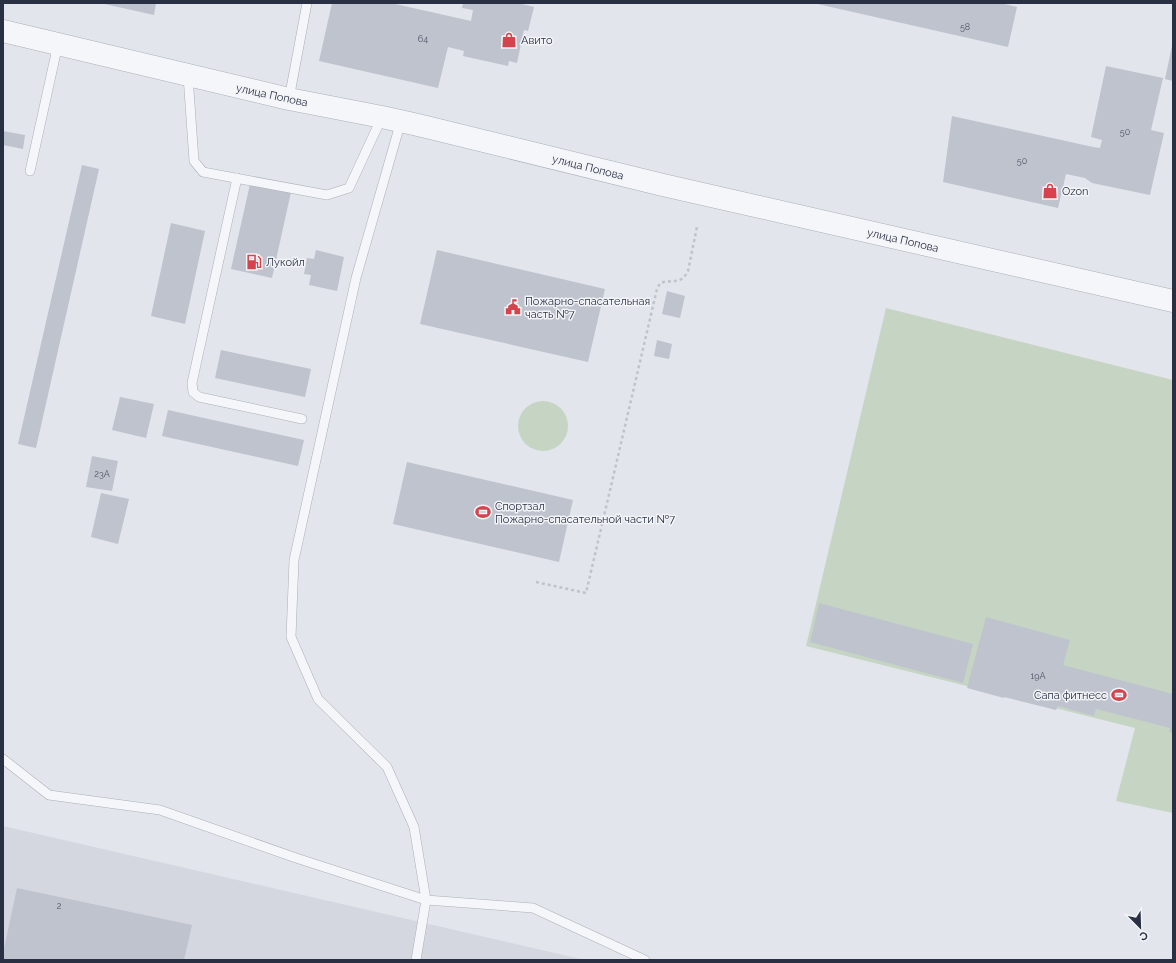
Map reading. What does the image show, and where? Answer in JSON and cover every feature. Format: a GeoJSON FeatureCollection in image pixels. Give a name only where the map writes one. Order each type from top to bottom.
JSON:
{"type":"FeatureCollection","features":[{"type":"Feature","properties":{"kind":"street","name":"улица Попова"},"geometry":{"type":"LineString","coordinates":[[3,31],[289,100],[391,119],[663,185],[1173,301]]}},
{"type":"Feature","properties":{"kind":"lane"},"geometry":{"type":"LineString","coordinates":[[289,100],[307,3]]}},
{"type":"Feature","properties":{"kind":"lane"},"geometry":{"type":"LineString","coordinates":[[30,171],[58,44]]}},
{"type":"Feature","properties":{"kind":"lane"},"geometry":{"type":"LineString","coordinates":[[188,76],[194,161],[204,172],[327,195],[349,188],[391,119]]}},
{"type":"Feature","properties":{"kind":"lane"},"geometry":{"type":"LineString","coordinates":[[391,119],[294,560],[291,637],[318,700],[387,767],[414,827],[426,900],[416,960]]}},
{"type":"Feature","properties":{"kind":"lane"},"geometry":{"type":"LineString","coordinates":[[237,178],[192,383],[193,392],[199,397],[302,419]]}},
{"type":"Feature","properties":{"kind":"lane"},"geometry":{"type":"LineString","coordinates":[[3,759],[49,795],[160,810],[296,858],[426,900],[533,908],[645,960]]}},
{"type":"Feature","properties":{"kind":"path"},"geometry":{"type":"LineString","coordinates":[[536,582],[586,593],[657,289],[660,283],[666,281],[677,281],[684,277],[688,271],[697,227]]}},
{"type":"Feature","properties":{"kind":"shaded area"},"geometry":{"type":"Polygon","coordinates":[[[3,826],[585,960],[3,960],[3,826]]]}},
{"type":"Feature","properties":{"kind":"green space"},"geometry":{"type":"Polygon","coordinates":[[[886,308],[1173,380],[1173,813],[1116,801],[1135,728],[806,646],[886,308]]]}},
{"type":"Feature","properties":{"kind":"green space"},"geometry":{"type":"Polygon","coordinates":[[[538,401],[548,401],[561,408],[568,421],[568,431],[561,444],[548,451],[538,451],[529,447],[522,440],[518,431],[518,421],[522,412],[529,405],[538,401]]]}},
{"type":"Feature","properties":{"kind":"building"},"geometry":{"type":"Polygon","coordinates":[[[100,3],[156,3],[154,15],[100,3]]]}},
{"type":"Feature","properties":{"kind":"building"},"geometry":{"type":"Polygon","coordinates":[[[332,3],[391,3],[471,21],[473,10],[462,8],[463,3],[523,3],[522,4],[534,7],[528,31],[524,30],[517,63],[509,61],[508,66],[463,56],[464,51],[448,47],[438,88],[319,61],[332,3]]]}},
{"type":"Feature","properties":{"kind":"building"},"geometry":{"type":"Polygon","coordinates":[[[813,3],[1001,3],[1017,7],[1008,47],[813,3]]]}},
{"type":"Feature","properties":{"kind":"building"},"geometry":{"type":"Polygon","coordinates":[[[1173,46],[1173,81],[1165,79],[1173,46]]]}},
{"type":"Feature","properties":{"kind":"building"},"geometry":{"type":"Polygon","coordinates":[[[1106,66],[1163,78],[1151,130],[1164,133],[1150,195],[1092,183],[1085,178],[1066,174],[1058,208],[943,182],[952,116],[1100,148],[1102,140],[1091,137],[1106,66]]]}},
{"type":"Feature","properties":{"kind":"building"},"geometry":{"type":"Polygon","coordinates":[[[3,131],[25,135],[23,149],[3,145],[3,131]]]}},
{"type":"Feature","properties":{"kind":"building"},"geometry":{"type":"Polygon","coordinates":[[[82,165],[99,169],[36,448],[18,444],[82,165]]]}},
{"type":"Feature","properties":{"kind":"building"},"geometry":{"type":"Polygon","coordinates":[[[250,184],[291,192],[272,278],[231,269],[250,184]]]}},
{"type":"Feature","properties":{"kind":"building"},"geometry":{"type":"Polygon","coordinates":[[[171,223],[205,231],[185,324],[151,316],[171,223]]]}},
{"type":"Feature","properties":{"kind":"building"},"geometry":{"type":"Polygon","coordinates":[[[316,250],[344,257],[337,291],[309,285],[311,275],[304,274],[307,258],[314,259],[316,250]]]}},
{"type":"Feature","properties":{"kind":"building","name":"Пожарно-спасательная часть №7"},"geometry":{"type":"Polygon","coordinates":[[[437,250],[605,289],[588,362],[420,324],[437,250]]]}},
{"type":"Feature","properties":{"kind":"building"},"geometry":{"type":"Polygon","coordinates":[[[667,291],[685,296],[680,318],[662,314],[667,291]]]}},
{"type":"Feature","properties":{"kind":"building"},"geometry":{"type":"Polygon","coordinates":[[[657,340],[672,344],[669,359],[654,356],[657,340]]]}},
{"type":"Feature","properties":{"kind":"building"},"geometry":{"type":"Polygon","coordinates":[[[221,350],[311,369],[305,397],[215,378],[221,350]]]}},
{"type":"Feature","properties":{"kind":"building"},"geometry":{"type":"Polygon","coordinates":[[[120,397],[154,404],[146,438],[112,430],[120,397]]]}},
{"type":"Feature","properties":{"kind":"building"},"geometry":{"type":"Polygon","coordinates":[[[168,410],[304,440],[298,466],[162,436],[168,410]]]}},
{"type":"Feature","properties":{"kind":"building"},"geometry":{"type":"Polygon","coordinates":[[[92,456],[118,461],[112,491],[86,487],[92,456]]]}},
{"type":"Feature","properties":{"kind":"building","name":"Спортзал Пожарно-спасательной части №7"},"geometry":{"type":"Polygon","coordinates":[[[407,462],[573,500],[559,562],[393,524],[407,462]]]}},
{"type":"Feature","properties":{"kind":"building"},"geometry":{"type":"Polygon","coordinates":[[[101,493],[129,499],[118,544],[91,537],[101,493]]]}},
{"type":"Feature","properties":{"kind":"building"},"geometry":{"type":"Polygon","coordinates":[[[819,603],[973,644],[963,683],[810,642],[819,603]]]}},
{"type":"Feature","properties":{"kind":"building"},"geometry":{"type":"Polygon","coordinates":[[[986,617],[1070,640],[1063,665],[1173,694],[1173,733],[1169,732],[1170,728],[1096,709],[1094,716],[1058,706],[1056,710],[967,688],[986,617]]]}},
{"type":"Feature","properties":{"kind":"building"},"geometry":{"type":"Polygon","coordinates":[[[17,888],[192,925],[184,960],[3,960],[3,953],[17,888]]]}},
{"type":"Feature","properties":{"kind":"place","name":"Авито"},"geometry":{"type":"Point","coordinates":[509,40]}},
{"type":"Feature","properties":{"kind":"place","name":"Ozon"},"geometry":{"type":"Point","coordinates":[1050,191]}},
{"type":"Feature","properties":{"kind":"place","name":"Лукойл"},"geometry":{"type":"Point","coordinates":[254,262]}},
{"type":"Feature","properties":{"kind":"place","name":"Пожарно-спасательная часть №7"},"geometry":{"type":"Point","coordinates":[513,307]}},
{"type":"Feature","properties":{"kind":"place","name":"Спортзал Пожарно-спасательной части №7"},"geometry":{"type":"Point","coordinates":[483,512]}},
{"type":"Feature","properties":{"kind":"place","name":"Сапа фитнесс"},"geometry":{"type":"Point","coordinates":[1119,695]}}]}
